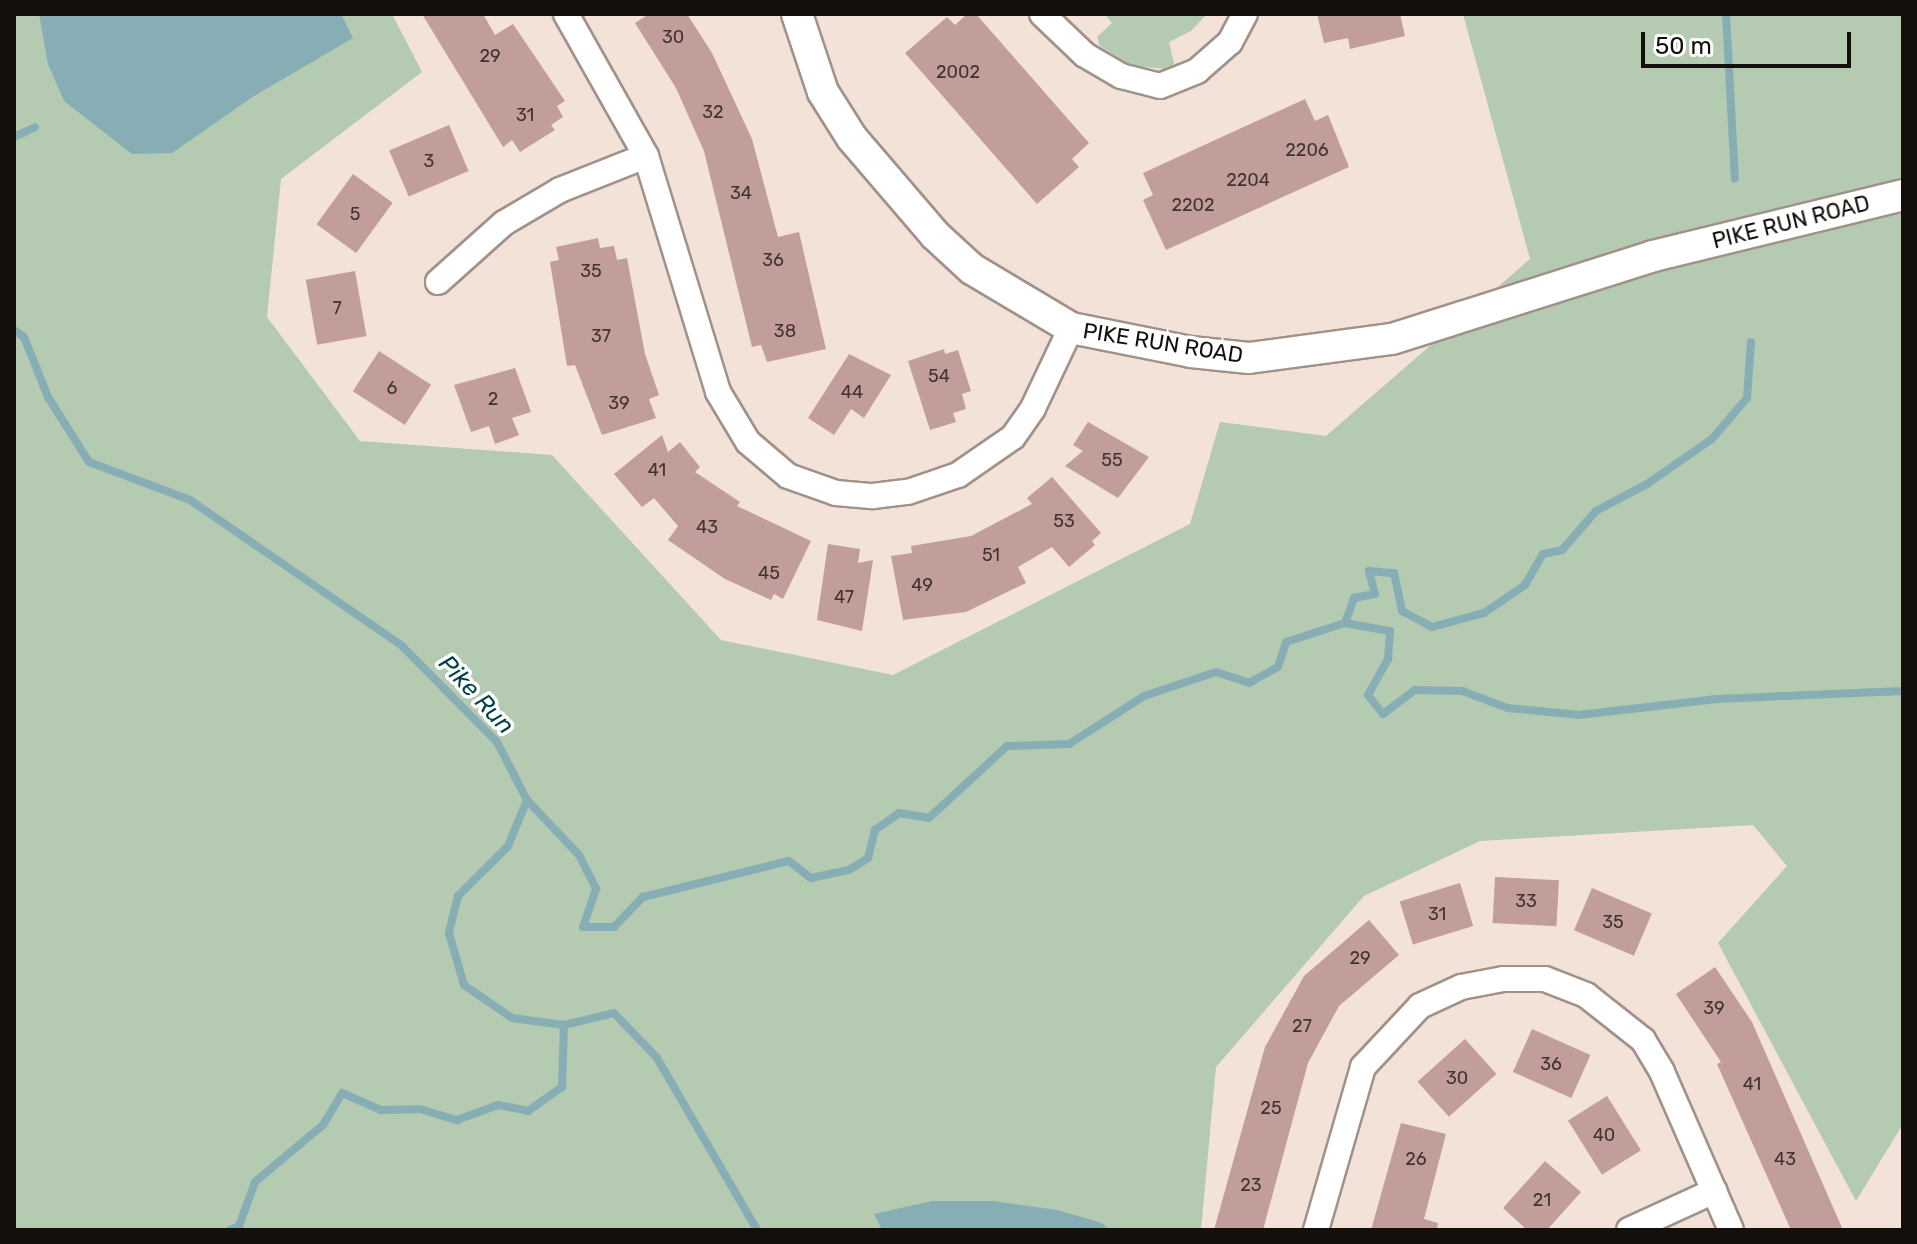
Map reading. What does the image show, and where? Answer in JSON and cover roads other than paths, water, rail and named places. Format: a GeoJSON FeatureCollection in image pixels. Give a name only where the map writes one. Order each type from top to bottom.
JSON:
{"type":"FeatureCollection","features":[{"type":"Feature","properties":{"kind":"street"},"geometry":{"type":"LineString","coordinates":[[566,14],[646,156],[718,392],[748,442],[788,476],[836,493],[873,496],[908,492],[958,475],[1013,437],[1033,408],[1071,328]]}},
{"type":"Feature","properties":{"kind":"street","name":"PIKE RUN ROAD"},"geometry":{"type":"LineString","coordinates":[[797,14],[823,92],[852,138],[935,235],[972,269],[1071,328],[1249,358],[1321,352],[1392,339],[1653,256],[1903,195]]}},
{"type":"Feature","properties":{"kind":"street"},"geometry":{"type":"LineString","coordinates":[[1042,14],[1085,55],[1121,76],[1160,86],[1197,71],[1230,42],[1245,14]]}},
{"type":"Feature","properties":{"kind":"street"},"geometry":{"type":"LineString","coordinates":[[438,282],[504,223],[560,190],[646,156]]}},
{"type":"Feature","properties":{"kind":"street"},"geometry":{"type":"LineString","coordinates":[[1316,1230],[1363,1067],[1420,1006],[1461,987],[1503,979],[1545,979],[1586,995],[1643,1040],[1731,1230]]}},
{"type":"Feature","properties":{"kind":"street"},"geometry":{"type":"LineString","coordinates":[[1629,1230],[1714,1191]]}},
{"type":"Feature","properties":{"kind":"water"},"geometry":{"type":"Polygon","coordinates":[[[39,14],[341,14],[353,38],[254,96],[172,153],[132,154],[64,101],[48,64],[39,14]]]}},
{"type":"Feature","properties":{"kind":"water"},"geometry":{"type":"Polygon","coordinates":[[[932,1201],[994,1201],[1057,1210],[1102,1223],[1110,1230],[882,1230],[874,1214],[932,1201]]]}},
{"type":"Feature","properties":{"kind":"waterway"},"geometry":{"type":"LineString","coordinates":[[1726,14],[1735,179]]}},
{"type":"Feature","properties":{"kind":"waterway"},"geometry":{"type":"LineString","coordinates":[[14,137],[35,127]]}},
{"type":"Feature","properties":{"kind":"waterway","name":"Pike Run"},"geometry":{"type":"LineString","coordinates":[[14,330],[24,337],[48,397],[89,462],[190,500],[401,645],[497,742],[527,800],[508,846],[458,896],[449,933],[464,985],[512,1018],[564,1025],[614,1013],[657,1058],[757,1230]]}},
{"type":"Feature","properties":{"kind":"waterway"},"geometry":{"type":"LineString","coordinates":[[1345,623],[1354,598],[1375,594],[1369,571],[1394,573],[1402,611],[1432,627],[1484,613],[1525,585],[1543,554],[1562,550],[1596,511],[1647,484],[1712,439],[1747,398],[1751,342]]}},
{"type":"Feature","properties":{"kind":"waterway"},"geometry":{"type":"LineString","coordinates":[[527,800],[579,855],[596,889],[583,927],[614,927],[643,897],[789,861],[811,878],[849,870],[868,858],[875,830],[899,813],[929,818],[1007,746],[1069,744],[1144,696],[1216,672],[1249,683],[1278,667],[1286,642],[1345,623],[1390,631],[1388,659],[1368,695],[1383,714],[1415,690],[1462,691],[1508,708],[1579,715],[1717,699],[1903,691]]}},
{"type":"Feature","properties":{"kind":"waterway"},"geometry":{"type":"LineString","coordinates":[[230,1230],[239,1226],[255,1182],[323,1125],[342,1093],[381,1110],[420,1109],[457,1120],[498,1105],[528,1111],[562,1087],[564,1025]]}}]}
